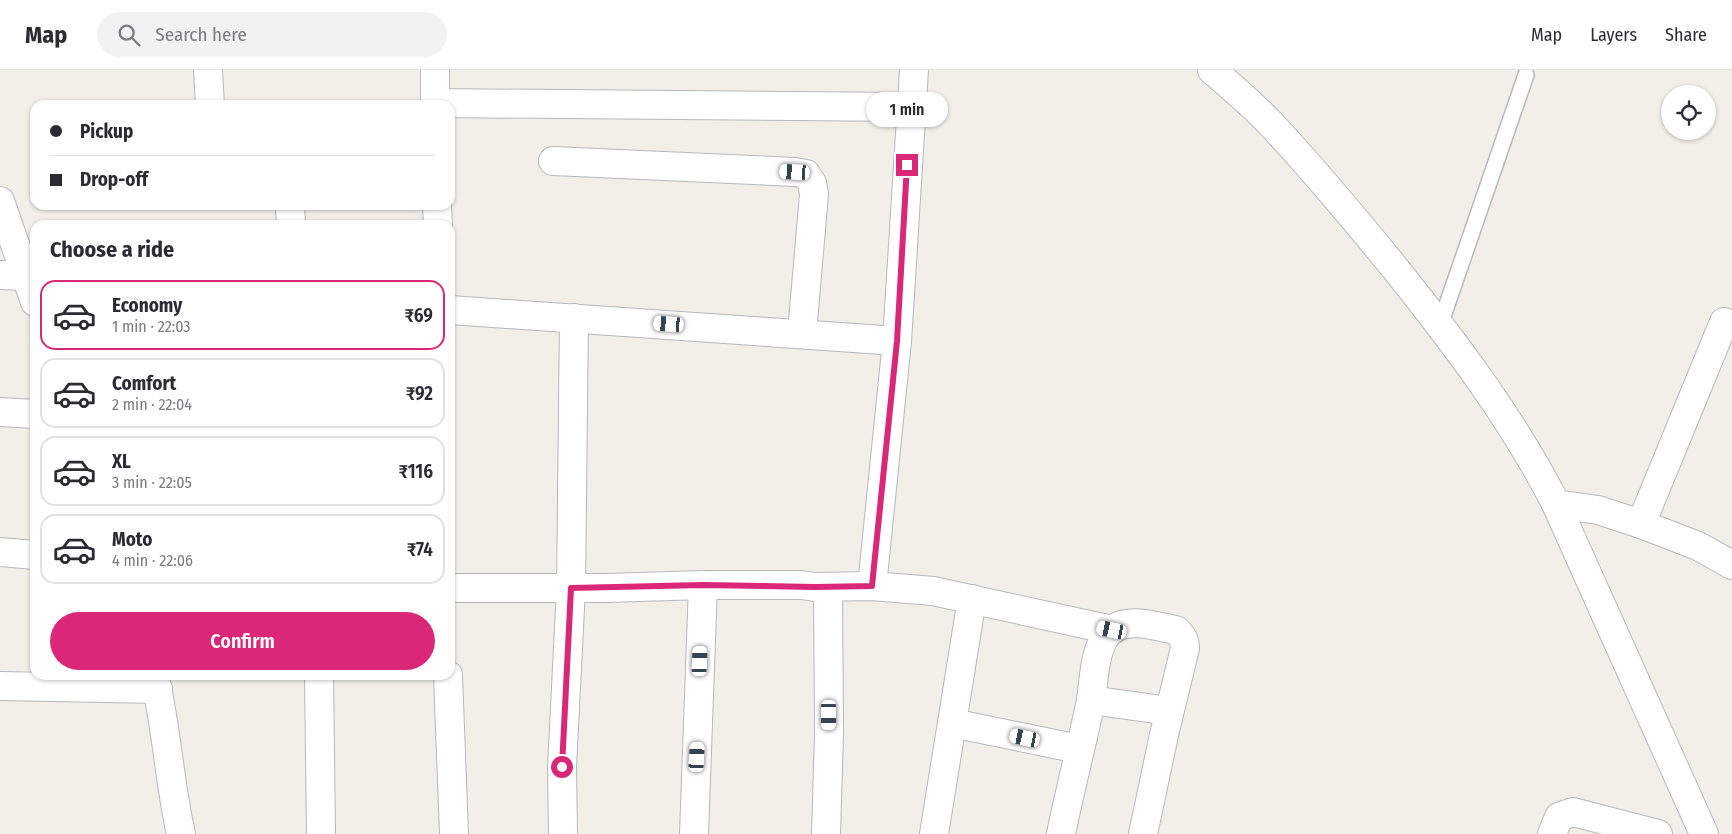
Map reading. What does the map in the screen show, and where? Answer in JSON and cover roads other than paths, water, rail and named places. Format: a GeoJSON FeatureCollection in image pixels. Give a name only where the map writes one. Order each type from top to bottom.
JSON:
{"type":"FeatureCollection","features":[{"type":"Feature","properties":{"kind":"street"},"geometry":{"type":"LineString","coordinates":[[208,70],[210,100]]}},
{"type":"Feature","properties":{"kind":"street"},"geometry":{"type":"LineString","coordinates":[[435,70],[435,100]]}},
{"type":"Feature","properties":{"kind":"street"},"geometry":{"type":"LineString","coordinates":[[872,586],[897,341],[910,107],[914,70]]}},
{"type":"Feature","properties":{"kind":"street"},"geometry":{"type":"LineString","coordinates":[[1212,70],[1270,123],[1331,190],[1440,325],[1513,427],[1540,470],[1556,504],[1696,827]]}},
{"type":"Feature","properties":{"kind":"street"},"geometry":{"type":"LineString","coordinates":[[455,104],[910,107]]}},
{"type":"Feature","properties":{"kind":"street"},"geometry":{"type":"LineString","coordinates":[[553,161],[806,174],[812,183],[814,194],[802,333]]}},
{"type":"Feature","properties":{"kind":"street"},"geometry":{"type":"LineString","coordinates":[[0,201],[30,286]]}},
{"type":"Feature","properties":{"kind":"street"},"geometry":{"type":"LineString","coordinates":[[0,275],[30,293]]}},
{"type":"Feature","properties":{"kind":"street"},"geometry":{"type":"LineString","coordinates":[[455,310],[897,341]]}},
{"type":"Feature","properties":{"kind":"street"},"geometry":{"type":"LineString","coordinates":[[563,834],[562,767],[571,588],[574,318]]}},
{"type":"Feature","properties":{"kind":"street"},"geometry":{"type":"LineString","coordinates":[[1641,524],[1724,322]]}},
{"type":"Feature","properties":{"kind":"street"},"geometry":{"type":"LineString","coordinates":[[0,412],[30,414]]}},
{"type":"Feature","properties":{"kind":"street"},"geometry":{"type":"LineString","coordinates":[[1556,504],[1598,510],[1641,524],[1698,546],[1732,565]]}},
{"type":"Feature","properties":{"kind":"street"},"geometry":{"type":"LineString","coordinates":[[0,552],[30,554]]}},
{"type":"Feature","properties":{"kind":"street"},"geometry":{"type":"LineString","coordinates":[[694,834],[703,585]]}},
{"type":"Feature","properties":{"kind":"street"},"geometry":{"type":"LineString","coordinates":[[455,588],[703,585],[872,586],[933,591],[1112,630]]}},
{"type":"Feature","properties":{"kind":"street"},"geometry":{"type":"LineString","coordinates":[[826,834],[829,733],[828,587]]}},
{"type":"Feature","properties":{"kind":"street"},"geometry":{"type":"LineString","coordinates":[[934,834],[972,599]]}},
{"type":"Feature","properties":{"kind":"street"},"geometry":{"type":"LineString","coordinates":[[1061,834],[1091,700],[1095,668],[1101,648],[1105,637],[1112,630],[1131,623],[1176,630],[1185,641],[1186,648],[1169,711],[1143,834]]}},
{"type":"Feature","properties":{"kind":"street"},"geometry":{"type":"LineString","coordinates":[[319,680],[321,834]]}},
{"type":"Feature","properties":{"kind":"street"},"geometry":{"type":"LineString","coordinates":[[448,680],[454,834]]}},
{"type":"Feature","properties":{"kind":"street"},"geometry":{"type":"LineString","coordinates":[[0,686],[156,682],[181,834]]}},
{"type":"Feature","properties":{"kind":"street"},"geometry":{"type":"LineString","coordinates":[[1091,700],[1169,711]]}},
{"type":"Feature","properties":{"kind":"street"},"geometry":{"type":"LineString","coordinates":[[952,723],[1079,749]]}},
{"type":"Feature","properties":{"kind":"street"},"geometry":{"type":"LineString","coordinates":[[1552,834],[1559,817],[1573,812],[1658,834]]}},
{"type":"Feature","properties":{"kind":"lane"},"geometry":{"type":"LineString","coordinates":[[1440,325],[1526,75]]}}]}
